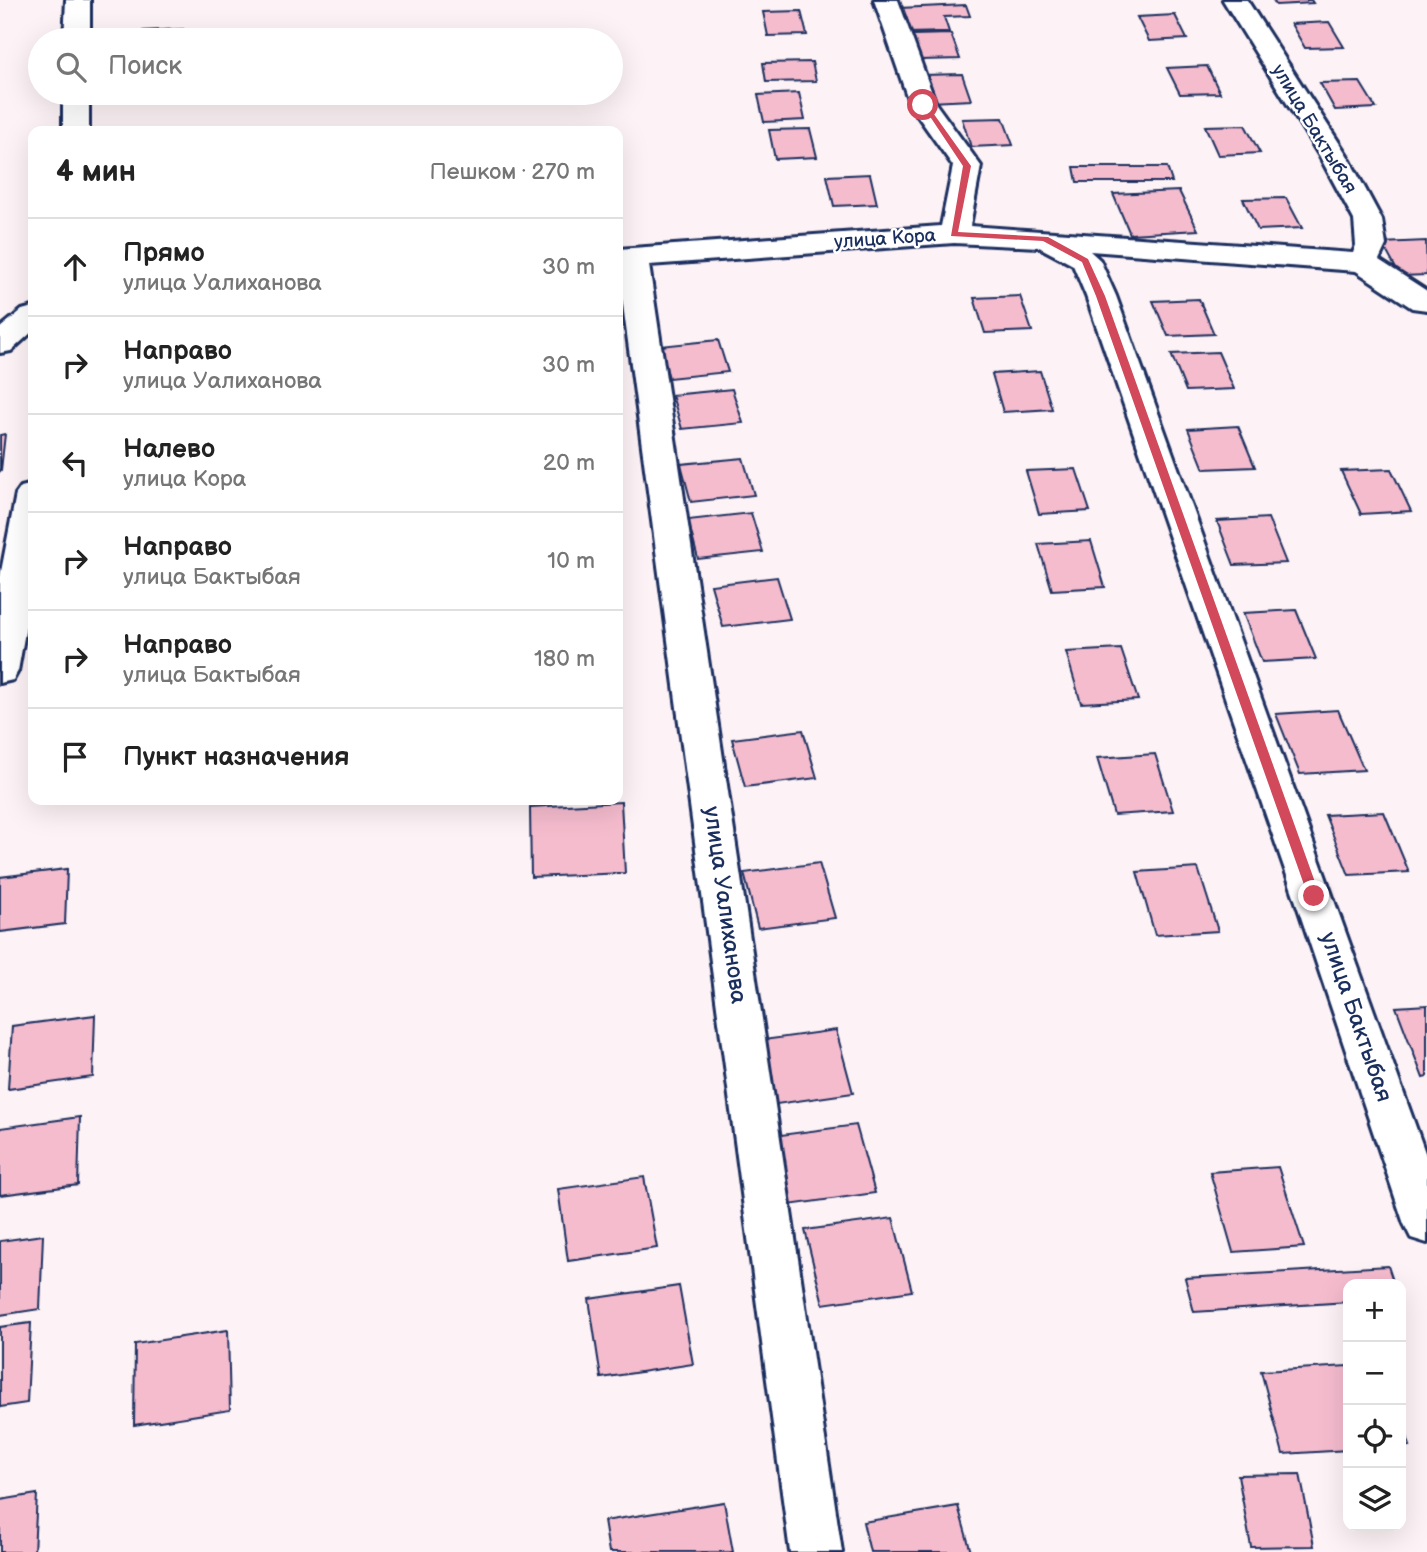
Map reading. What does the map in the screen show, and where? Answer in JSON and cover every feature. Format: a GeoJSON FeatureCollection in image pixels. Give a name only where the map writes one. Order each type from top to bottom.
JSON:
{"type":"FeatureCollection","features":[{"type":"Feature","properties":{"kind":"street"},"geometry":{"type":"LineString","coordinates":[[77,28],[78,0]]}},
{"type":"Feature","properties":{"kind":"street"},"geometry":{"type":"LineString","coordinates":[[886,0],[923,105],[967,166],[954,234]]}},
{"type":"Feature","properties":{"kind":"street","name":"улица Бактыбая"},"geometry":{"type":"LineString","coordinates":[[1235,0],[1333,155],[1368,220],[1371,245],[1363,263]]}},
{"type":"Feature","properties":{"kind":"street"},"geometry":{"type":"LineString","coordinates":[[76,105],[76,126]]}},
{"type":"Feature","properties":{"kind":"street","name":"улица Кора"},"geometry":{"type":"LineString","coordinates":[[625,257],[954,234],[1363,263]]}},
{"type":"Feature","properties":{"kind":"street","name":"улица Бактыбая"},"geometry":{"type":"LineString","coordinates":[[1045,239],[1085,260],[1101,296],[1427,1224]]}},
{"type":"Feature","properties":{"kind":"street","name":"улица Уалиханова"},"geometry":{"type":"LineString","coordinates":[[625,257],[816,1552]]}},
{"type":"Feature","properties":{"kind":"street"},"geometry":{"type":"LineString","coordinates":[[1363,263],[1423,302],[1427,301]]}},
{"type":"Feature","properties":{"kind":"street"},"geometry":{"type":"LineString","coordinates":[[0,344],[28,320]]}},
{"type":"Feature","properties":{"kind":"street"},"geometry":{"type":"LineString","coordinates":[[0,671],[28,522]]}},
{"type":"Feature","properties":{"kind":"building"},"geometry":{"type":"Polygon","coordinates":[[[1273,0],[1311,0],[1313,3],[1276,5],[1273,0]]]}},
{"type":"Feature","properties":{"kind":"building"},"geometry":{"type":"Polygon","coordinates":[[[966,5],[970,16],[944,17],[949,32],[907,33],[899,8],[966,5]]]}},
{"type":"Feature","properties":{"kind":"building"},"geometry":{"type":"Polygon","coordinates":[[[801,11],[807,35],[768,36],[763,12],[801,11]]]}},
{"type":"Feature","properties":{"kind":"building"},"geometry":{"type":"Polygon","coordinates":[[[1175,15],[1187,39],[1149,41],[1137,17],[1175,15]]]}},
{"type":"Feature","properties":{"kind":"building"},"geometry":{"type":"Polygon","coordinates":[[[1329,22],[1344,47],[1305,48],[1291,24],[1329,22]]]}},
{"type":"Feature","properties":{"kind":"building"},"geometry":{"type":"Polygon","coordinates":[[[951,34],[960,59],[920,60],[912,35],[951,34]]]}},
{"type":"Feature","properties":{"kind":"building"},"geometry":{"type":"Polygon","coordinates":[[[812,62],[816,81],[766,82],[763,63],[812,62]]]}},
{"type":"Feature","properties":{"kind":"building"},"geometry":{"type":"Polygon","coordinates":[[[1207,66],[1220,93],[1180,94],[1167,68],[1207,66]]]}},
{"type":"Feature","properties":{"kind":"building"},"geometry":{"type":"Polygon","coordinates":[[[962,74],[971,100],[930,102],[922,75],[962,74]]]}},
{"type":"Feature","properties":{"kind":"building"},"geometry":{"type":"Polygon","coordinates":[[[1360,82],[1376,108],[1335,110],[1320,83],[1360,82]]]}},
{"type":"Feature","properties":{"kind":"building"},"geometry":{"type":"Polygon","coordinates":[[[799,93],[805,120],[764,122],[758,95],[799,93]]]}},
{"type":"Feature","properties":{"kind":"building"},"geometry":{"type":"Polygon","coordinates":[[[1003,118],[1013,145],[971,147],[962,119],[1003,118]]]}},
{"type":"Feature","properties":{"kind":"building"},"geometry":{"type":"Polygon","coordinates":[[[1245,125],[1260,153],[1218,155],[1205,126],[1245,125]]]}},
{"type":"Feature","properties":{"kind":"building"},"geometry":{"type":"Polygon","coordinates":[[[810,129],[817,157],[775,159],[769,130],[810,129]]]}},
{"type":"Feature","properties":{"kind":"building"},"geometry":{"type":"Polygon","coordinates":[[[1074,167],[1167,167],[1172,182],[1077,182],[1074,167]]]}},
{"type":"Feature","properties":{"kind":"building"},"geometry":{"type":"Polygon","coordinates":[[[870,174],[877,204],[834,206],[827,176],[870,174]]]}},
{"type":"Feature","properties":{"kind":"building"},"geometry":{"type":"Polygon","coordinates":[[[1179,191],[1198,230],[1130,234],[1113,194],[1179,191]]]}},
{"type":"Feature","properties":{"kind":"building"},"geometry":{"type":"Polygon","coordinates":[[[1286,198],[1302,228],[1258,230],[1243,199],[1286,198]]]}},
{"type":"Feature","properties":{"kind":"building"},"geometry":{"type":"Polygon","coordinates":[[[1426,241],[1427,275],[1400,276],[1382,243],[1426,241]]]}},
{"type":"Feature","properties":{"kind":"building"},"geometry":{"type":"Polygon","coordinates":[[[1020,296],[1032,331],[985,333],[974,298],[1020,296]]]}},
{"type":"Feature","properties":{"kind":"building"},"geometry":{"type":"Polygon","coordinates":[[[1199,299],[1214,334],[1168,336],[1153,301],[1199,299]]]}},
{"type":"Feature","properties":{"kind":"building"},"geometry":{"type":"Polygon","coordinates":[[[718,340],[728,372],[669,378],[660,346],[718,340]]]}},
{"type":"Feature","properties":{"kind":"building"},"geometry":{"type":"Polygon","coordinates":[[[1218,352],[1234,389],[1186,391],[1171,354],[1218,352]]]}},
{"type":"Feature","properties":{"kind":"building"},"geometry":{"type":"Polygon","coordinates":[[[1040,371],[1052,409],[1003,412],[992,374],[1040,371]]]}},
{"type":"Feature","properties":{"kind":"building"},"geometry":{"type":"Polygon","coordinates":[[[732,389],[743,423],[682,429],[672,395],[732,389]]]}},
{"type":"Feature","properties":{"kind":"building"},"geometry":{"type":"Polygon","coordinates":[[[1238,426],[1255,467],[1204,469],[1188,429],[1238,426]]]}},
{"type":"Feature","properties":{"kind":"building"},"geometry":{"type":"Polygon","coordinates":[[[5,434],[1,470],[0,471],[0,435],[5,434]]]}},
{"type":"Feature","properties":{"kind":"building"},"geometry":{"type":"Polygon","coordinates":[[[743,458],[754,495],[691,502],[681,464],[743,458]]]}},
{"type":"Feature","properties":{"kind":"building"},"geometry":{"type":"Polygon","coordinates":[[[1076,469],[1090,511],[1039,514],[1026,471],[1076,469]]]}},
{"type":"Feature","properties":{"kind":"building"},"geometry":{"type":"Polygon","coordinates":[[[1391,469],[1411,511],[1361,514],[1341,471],[1391,469]]]}},
{"type":"Feature","properties":{"kind":"building"},"geometry":{"type":"Polygon","coordinates":[[[751,513],[763,552],[698,559],[688,520],[751,513]]]}},
{"type":"Feature","properties":{"kind":"building"},"geometry":{"type":"Polygon","coordinates":[[[1268,518],[1286,563],[1234,565],[1217,521],[1268,518]]]}},
{"type":"Feature","properties":{"kind":"building"},"geometry":{"type":"Polygon","coordinates":[[[1091,541],[1105,587],[1052,590],[1038,544],[1091,541]]]}},
{"type":"Feature","properties":{"kind":"building"},"geometry":{"type":"Polygon","coordinates":[[[777,577],[790,619],[723,627],[711,585],[777,577]]]}},
{"type":"Feature","properties":{"kind":"building"},"geometry":{"type":"Polygon","coordinates":[[[1296,610],[1316,659],[1262,662],[1243,613],[1296,610]]]}},
{"type":"Feature","properties":{"kind":"building"},"geometry":{"type":"Polygon","coordinates":[[[1121,649],[1138,700],[1081,703],[1066,652],[1121,649]]]}},
{"type":"Feature","properties":{"kind":"building"},"geometry":{"type":"Polygon","coordinates":[[[1338,710],[1364,770],[1300,774],[1276,714],[1338,710]]]}},
{"type":"Feature","properties":{"kind":"building"},"geometry":{"type":"Polygon","coordinates":[[[803,730],[817,778],[745,787],[732,739],[803,730]]]}},
{"type":"Feature","properties":{"kind":"building"},"geometry":{"type":"Polygon","coordinates":[[[1155,754],[1173,811],[1114,815],[1097,758],[1155,754]]]}},
{"type":"Feature","properties":{"kind":"building"},"geometry":{"type":"Polygon","coordinates":[[[621,805],[625,873],[531,877],[530,807],[621,805]]]}},
{"type":"Feature","properties":{"kind":"building"},"geometry":{"type":"Polygon","coordinates":[[[1384,812],[1409,872],[1349,875],[1325,815],[1384,812]]]}},
{"type":"Feature","properties":{"kind":"building"},"geometry":{"type":"Polygon","coordinates":[[[819,863],[835,918],[758,928],[744,873],[819,863]]]}},
{"type":"Feature","properties":{"kind":"building"},"geometry":{"type":"Polygon","coordinates":[[[1198,868],[1218,931],[1155,935],[1137,872],[1198,868]]]}},
{"type":"Feature","properties":{"kind":"building"},"geometry":{"type":"Polygon","coordinates":[[[67,869],[65,924],[0,932],[0,877],[67,869]]]}},
{"type":"Feature","properties":{"kind":"building"},"geometry":{"type":"Polygon","coordinates":[[[1427,1005],[1427,1077],[1423,1078],[1396,1007],[1427,1005]]]}},
{"type":"Feature","properties":{"kind":"building"},"geometry":{"type":"Polygon","coordinates":[[[95,1015],[93,1077],[8,1089],[12,1026],[95,1015]]]}},
{"type":"Feature","properties":{"kind":"building"},"geometry":{"type":"Polygon","coordinates":[[[836,1030],[853,1093],[770,1105],[756,1041],[836,1030]]]}},
{"type":"Feature","properties":{"kind":"building"},"geometry":{"type":"Polygon","coordinates":[[[80,1117],[78,1185],[0,1195],[0,1128],[80,1117]]]}},
{"type":"Feature","properties":{"kind":"building"},"geometry":{"type":"Polygon","coordinates":[[[856,1125],[875,1193],[789,1205],[773,1136],[856,1125]]]}},
{"type":"Feature","properties":{"kind":"building"},"geometry":{"type":"Polygon","coordinates":[[[1278,1167],[1304,1247],[1233,1252],[1210,1172],[1278,1167]]]}},
{"type":"Feature","properties":{"kind":"building"},"geometry":{"type":"Polygon","coordinates":[[[644,1177],[657,1248],[568,1261],[558,1189],[644,1177]]]}},
{"type":"Feature","properties":{"kind":"building"},"geometry":{"type":"Polygon","coordinates":[[[893,1218],[912,1291],[823,1304],[805,1230],[893,1218]]]}},
{"type":"Feature","properties":{"kind":"building"},"geometry":{"type":"Polygon","coordinates":[[[43,1235],[40,1309],[0,1315],[0,1241],[43,1235]]]}},
{"type":"Feature","properties":{"kind":"building"},"geometry":{"type":"Polygon","coordinates":[[[1388,1266],[1392,1279],[1343,1279],[1343,1302],[1194,1312],[1185,1278],[1388,1266]]]}},
{"type":"Feature","properties":{"kind":"building"},"geometry":{"type":"Polygon","coordinates":[[[679,1286],[693,1364],[601,1378],[589,1299],[679,1286]]]}},
{"type":"Feature","properties":{"kind":"building"},"geometry":{"type":"Polygon","coordinates":[[[31,1323],[27,1403],[0,1407],[0,1327],[31,1323]]]}},
{"type":"Feature","properties":{"kind":"building"},"geometry":{"type":"Polygon","coordinates":[[[228,1330],[230,1410],[134,1425],[135,1344],[228,1330]]]}},
{"type":"Feature","properties":{"kind":"building"},"geometry":{"type":"Polygon","coordinates":[[[1343,1366],[1343,1450],[1283,1454],[1261,1371],[1343,1366]]]}},
{"type":"Feature","properties":{"kind":"building"},"geometry":{"type":"Polygon","coordinates":[[[1300,1474],[1314,1546],[1251,1547],[1238,1475],[1300,1474]]]}},
{"type":"Feature","properties":{"kind":"building"},"geometry":{"type":"Polygon","coordinates":[[[37,1494],[34,1552],[0,1552],[0,1500],[37,1494]]]}},
{"type":"Feature","properties":{"kind":"building"},"geometry":{"type":"Polygon","coordinates":[[[724,1502],[733,1552],[609,1552],[604,1521],[724,1502]]]}},
{"type":"Feature","properties":{"kind":"building"},"geometry":{"type":"Polygon","coordinates":[[[958,1506],[971,1552],[870,1552],[863,1522],[958,1506]]]}},
{"type":"Feature","properties":{"kind":"route"},"geometry":{"type":"LineString","coordinates":[[923,105],[967,166],[954,234],[1045,239],[1085,260],[1101,296],[1314,896]]}}]}
